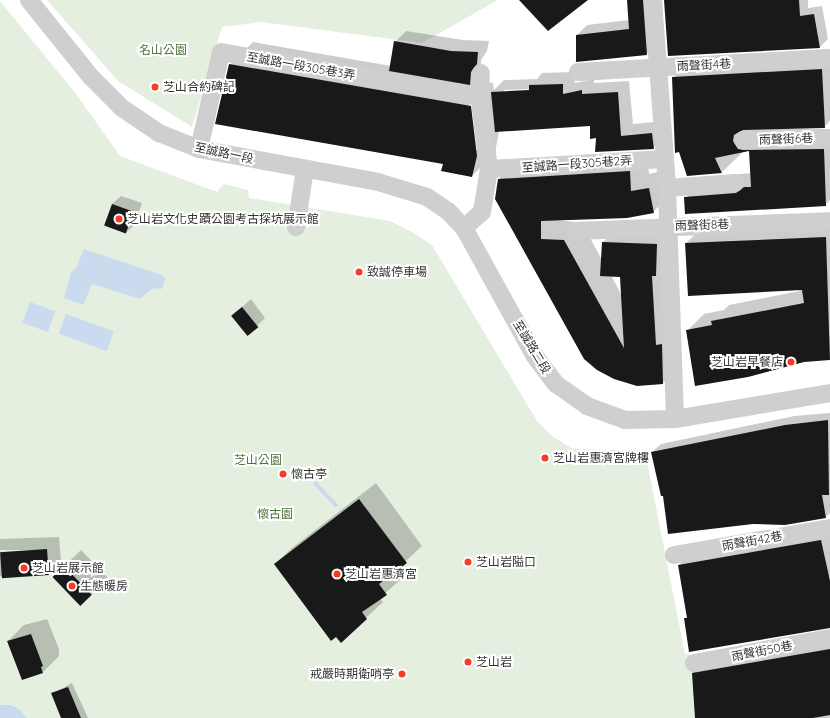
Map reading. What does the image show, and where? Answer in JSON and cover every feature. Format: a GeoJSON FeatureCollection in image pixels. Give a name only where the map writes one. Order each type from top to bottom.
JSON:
{"type":"FeatureCollection","features":[{"type":"Feature","properties":{"kind":"street","name":"至誠路一段"},"geometry":{"type":"LineString","coordinates":[[29,0],[91,78],[122,108],[159,133],[199,149],[378,182],[426,197]]}},
{"type":"Feature","properties":{"kind":"street"},"geometry":{"type":"LineString","coordinates":[[653,0],[659,67],[666,188],[675,419]]}},
{"type":"Feature","properties":{"kind":"street","name":"至誠路一段305巷3弄"},"geometry":{"type":"LineString","coordinates":[[199,149],[221,52],[480,97]]}},
{"type":"Feature","properties":{"kind":"street","name":"雨聲街4巷"},"geometry":{"type":"LineString","coordinates":[[578,72],[830,58]]}},
{"type":"Feature","properties":{"kind":"street"},"geometry":{"type":"LineString","coordinates":[[464,228],[482,212],[489,169],[480,97],[481,73]]}},
{"type":"Feature","properties":{"kind":"street","name":"雨聲街6巷"},"geometry":{"type":"LineString","coordinates":[[742,140],[830,138]]}},
{"type":"Feature","properties":{"kind":"street","name":"至誠路一段305巷2弄"},"geometry":{"type":"LineString","coordinates":[[489,169],[664,158]]}},
{"type":"Feature","properties":{"kind":"street"},"geometry":{"type":"LineString","coordinates":[[296,227],[305,169]]}},
{"type":"Feature","properties":{"kind":"street"},"geometry":{"type":"LineString","coordinates":[[666,188],[735,183]]}},
{"type":"Feature","properties":{"kind":"street","name":"至誠路二段"},"geometry":{"type":"LineString","coordinates":[[426,197],[448,211],[464,228],[534,355],[556,384],[587,406],[625,420],[675,419],[830,393]]}},
{"type":"Feature","properties":{"kind":"street","name":"雨聲街8巷"},"geometry":{"type":"LineString","coordinates":[[575,231],[830,221]]}},
{"type":"Feature","properties":{"kind":"street","name":"雨聲街42巷"},"geometry":{"type":"LineString","coordinates":[[674,555],[830,528]]}},
{"type":"Feature","properties":{"kind":"street","name":"雨聲街50巷"},"geometry":{"type":"LineString","coordinates":[[694,664],[830,638]]}},
{"type":"Feature","properties":{"kind":"green space","name":"名山公園"},"geometry":{"type":"Polygon","coordinates":[[[47,0],[498,0],[422,43],[261,22],[222,27],[192,127],[118,81],[47,0]]]}},
{"type":"Feature","properties":{"kind":"green space","name":"芝山公園"},"geometry":{"type":"Polygon","coordinates":[[[0,1],[76,94],[120,156],[217,192],[224,184],[248,190],[249,198],[390,221],[412,232],[432,245],[537,421],[552,436],[573,449],[645,451],[685,654],[690,654],[705,718],[0,718],[0,1]]]}},
{"type":"Feature","properties":{"kind":"water"},"geometry":{"type":"Polygon","coordinates":[[[84,249],[162,275],[165,278],[162,289],[153,288],[140,299],[92,284],[83,305],[64,298],[71,272],[76,268],[84,249]]]}},
{"type":"Feature","properties":{"kind":"water"},"geometry":{"type":"Polygon","coordinates":[[[30,302],[55,311],[48,332],[22,323],[30,302]]]}},
{"type":"Feature","properties":{"kind":"water"},"geometry":{"type":"Polygon","coordinates":[[[66,314],[114,331],[107,351],[59,334],[66,314]]]}},
{"type":"Feature","properties":{"kind":"water"},"geometry":{"type":"Polygon","coordinates":[[[316,481],[339,505],[336,508],[313,484],[316,481]]]}},
{"type":"Feature","properties":{"kind":"water"},"geometry":{"type":"Polygon","coordinates":[[[0,705],[11,705],[19,709],[27,718],[0,718],[0,705]]]}},
{"type":"Feature","properties":{"kind":"building"},"geometry":{"type":"Polygon","coordinates":[[[519,0],[588,0],[548,31],[519,0]]]}},
{"type":"Feature","properties":{"kind":"building"},"geometry":{"type":"Polygon","coordinates":[[[627,0],[643,0],[647,55],[576,62],[576,35],[629,29],[627,0]]]}},
{"type":"Feature","properties":{"kind":"building"},"geometry":{"type":"Polygon","coordinates":[[[664,0],[799,0],[800,16],[814,14],[820,48],[668,56],[664,0]]]}},
{"type":"Feature","properties":{"kind":"building"},"geometry":{"type":"Polygon","coordinates":[[[394,41],[451,51],[478,52],[477,64],[471,72],[470,85],[389,71],[394,41]]]}},
{"type":"Feature","properties":{"kind":"building"},"geometry":{"type":"Polygon","coordinates":[[[229,64],[471,106],[477,156],[472,177],[441,171],[443,164],[215,124],[229,64]]]}},
{"type":"Feature","properties":{"kind":"building"},"geometry":{"type":"Polygon","coordinates":[[[822,69],[825,128],[743,130],[734,135],[733,141],[738,149],[743,150],[824,149],[826,206],[685,214],[684,197],[736,193],[744,187],[751,187],[749,151],[715,158],[722,173],[687,176],[679,152],[675,153],[672,77],[822,69]]]}},
{"type":"Feature","properties":{"kind":"building"},"geometry":{"type":"Polygon","coordinates":[[[563,84],[563,94],[582,90],[582,94],[618,92],[621,136],[652,133],[654,149],[595,152],[596,138],[590,139],[590,126],[495,132],[491,92],[529,90],[529,85],[563,84]]]}},
{"type":"Feature","properties":{"kind":"building"},"geometry":{"type":"Polygon","coordinates":[[[630,171],[631,191],[649,188],[654,213],[627,218],[541,221],[541,239],[564,240],[624,348],[620,277],[600,276],[602,242],[657,244],[656,276],[652,276],[656,345],[662,344],[663,384],[637,386],[614,379],[597,370],[584,359],[495,199],[498,179],[630,171]]]}},
{"type":"Feature","properties":{"kind":"building","name":"芝山岩文化史蹟公園考古探坑展示館"},"geometry":{"type":"Polygon","coordinates":[[[112,204],[134,212],[126,233],[104,226],[112,204]]]}},
{"type":"Feature","properties":{"kind":"building"},"geometry":{"type":"Polygon","coordinates":[[[826,237],[830,360],[804,362],[748,377],[695,386],[686,330],[712,325],[711,321],[804,303],[802,290],[688,296],[685,243],[826,237]]]}},
{"type":"Feature","properties":{"kind":"building"},"geometry":{"type":"Polygon","coordinates":[[[242,307],[258,327],[247,336],[231,316],[242,307]]]}},
{"type":"Feature","properties":{"kind":"building"},"geometry":{"type":"Polygon","coordinates":[[[828,420],[829,495],[822,495],[826,518],[785,525],[753,524],[668,534],[663,496],[661,496],[651,452],[785,425],[828,420]]]}},
{"type":"Feature","properties":{"kind":"building","name":"芝山岩惠濟宮"},"geometry":{"type":"Polygon","coordinates":[[[359,499],[407,563],[379,584],[387,595],[362,612],[367,619],[341,643],[336,637],[331,641],[274,564],[359,499]]]}},
{"type":"Feature","properties":{"kind":"building"},"geometry":{"type":"Polygon","coordinates":[[[821,540],[830,581],[830,628],[689,652],[684,618],[687,618],[678,565],[821,540]]]}},
{"type":"Feature","properties":{"kind":"building","name":"芝山岩展示館"},"geometry":{"type":"Polygon","coordinates":[[[47,549],[49,575],[2,578],[0,552],[47,549]]]}},
{"type":"Feature","properties":{"kind":"building","name":"生態暖房"},"geometry":{"type":"Polygon","coordinates":[[[64,566],[92,595],[80,606],[52,577],[64,566]]]}},
{"type":"Feature","properties":{"kind":"building"},"geometry":{"type":"Polygon","coordinates":[[[31,634],[43,666],[41,667],[43,673],[22,680],[7,641],[31,634]]]}},
{"type":"Feature","properties":{"kind":"building"},"geometry":{"type":"Polygon","coordinates":[[[830,649],[830,715],[813,718],[695,718],[692,673],[830,649]]]}},
{"type":"Feature","properties":{"kind":"building"},"geometry":{"type":"Polygon","coordinates":[[[68,687],[81,718],[61,718],[51,693],[68,687]]]}},
{"type":"Feature","properties":{"kind":"place","name":"芝山合約碑記"},"geometry":{"type":"Point","coordinates":[155,87]}},
{"type":"Feature","properties":{"kind":"place","name":"芝山岩文化史蹟公園考古探坑展示館"},"geometry":{"type":"Point","coordinates":[119,219]}},
{"type":"Feature","properties":{"kind":"place","name":"致誠停車場"},"geometry":{"type":"Point","coordinates":[359,272]}},
{"type":"Feature","properties":{"kind":"place","name":"芝山岩早餐店"},"geometry":{"type":"Point","coordinates":[791,362]}},
{"type":"Feature","properties":{"kind":"place","name":"芝山岩惠濟宮牌樓"},"geometry":{"type":"Point","coordinates":[545,458]}},
{"type":"Feature","properties":{"kind":"place","name":"懷古亭"},"geometry":{"type":"Point","coordinates":[283,474]}},
{"type":"Feature","properties":{"kind":"place","name":"芝山岩隘口"},"geometry":{"type":"Point","coordinates":[468,562]}},
{"type":"Feature","properties":{"kind":"place","name":"芝山岩展示館"},"geometry":{"type":"Point","coordinates":[24,568]}},
{"type":"Feature","properties":{"kind":"place","name":"芝山岩惠濟宮"},"geometry":{"type":"Point","coordinates":[337,574]}},
{"type":"Feature","properties":{"kind":"place","name":"生態暖房"},"geometry":{"type":"Point","coordinates":[72,586]}},
{"type":"Feature","properties":{"kind":"place","name":"芝山岩"},"geometry":{"type":"Point","coordinates":[468,662]}},
{"type":"Feature","properties":{"kind":"place","name":"戒嚴時期衛哨亭"},"geometry":{"type":"Point","coordinates":[402,674]}},
{"type":"Feature","properties":{"kind":"park label","name":"懷古園"},"geometry":{"type":"Point","coordinates":[275,514]}}]}
